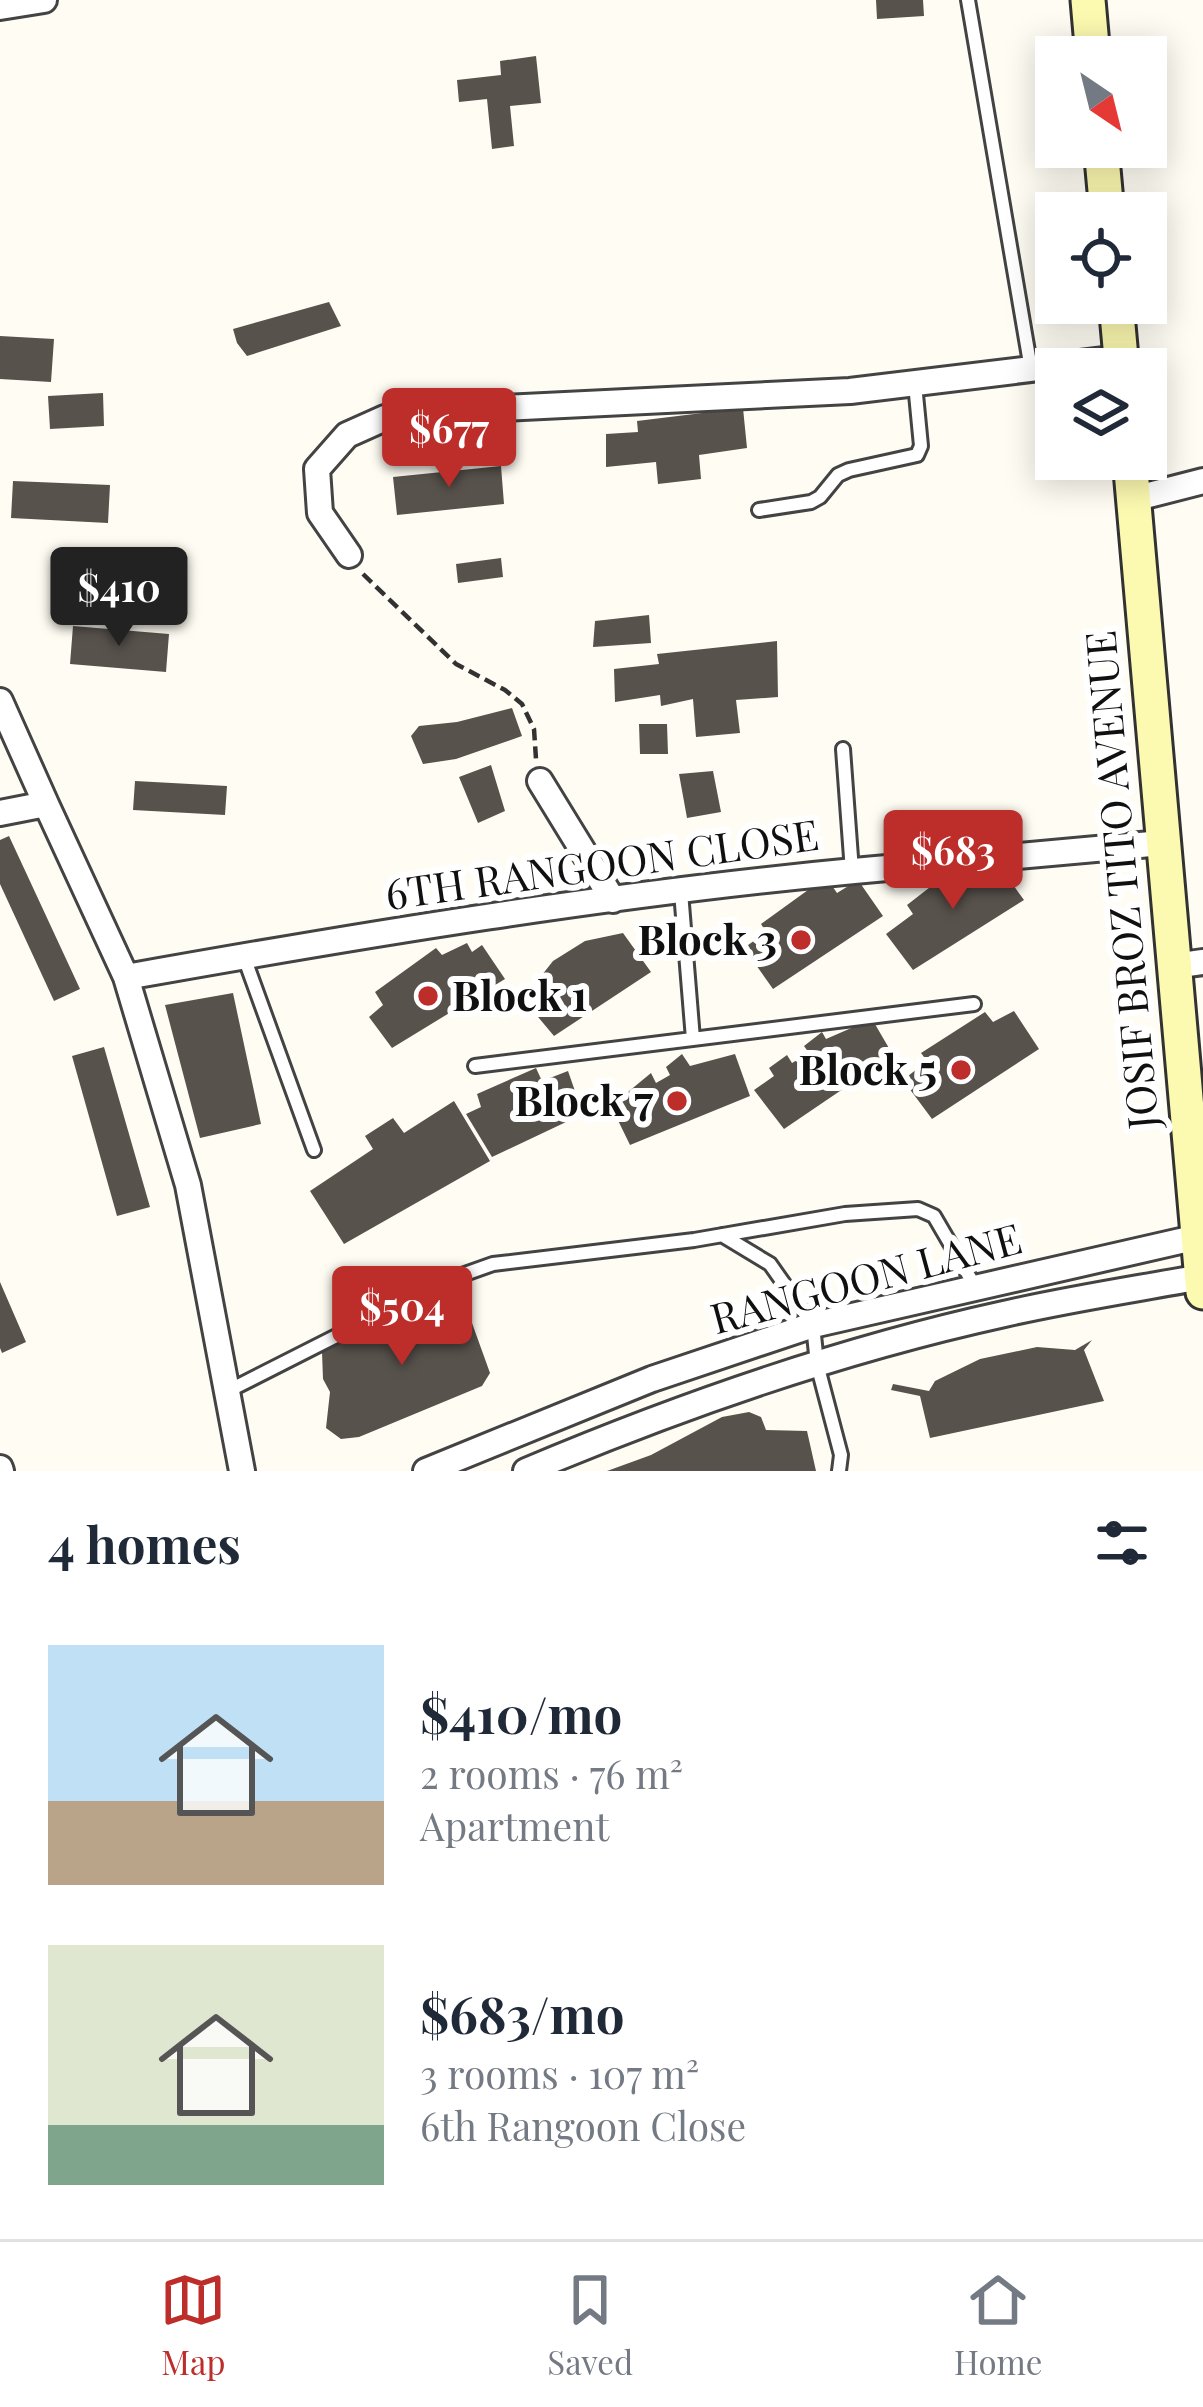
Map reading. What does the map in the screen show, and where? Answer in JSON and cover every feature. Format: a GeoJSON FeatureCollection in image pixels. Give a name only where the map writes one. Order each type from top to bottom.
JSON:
{"type":"FeatureCollection","features":[{"type":"Feature","properties":{"kind":"street"},"geometry":{"type":"LineString","coordinates":[[0,7],[44,0]]}},
{"type":"Feature","properties":{"kind":"street"},"geometry":{"type":"LineString","coordinates":[[1088,0],[1091,36]]}},
{"type":"Feature","properties":{"kind":"street"},"geometry":{"type":"LineString","coordinates":[[349,555],[320,513],[317,470],[347,435],[385,418],[850,391],[1035,369]]}},
{"type":"Feature","properties":{"kind":"street","name":"JOSIF BROZ TITO AVENUE"},"geometry":{"type":"LineString","coordinates":[[1132,480],[1162,843],[1189,964],[1202,1285]]}},
{"type":"Feature","properties":{"kind":"street"},"geometry":{"type":"LineString","coordinates":[[1133,499],[1203,482]]}},
{"type":"Feature","properties":{"kind":"street"},"geometry":{"type":"LineString","coordinates":[[0,701],[126,977],[188,1185],[242,1471]]}},
{"type":"Feature","properties":{"kind":"street"},"geometry":{"type":"LineString","coordinates":[[540,781],[614,900]]}},
{"type":"Feature","properties":{"kind":"street"},"geometry":{"type":"LineString","coordinates":[[0,813],[46,803]]}},
{"type":"Feature","properties":{"kind":"street","name":"6TH RANGOON CLOSE"},"geometry":{"type":"LineString","coordinates":[[126,977],[614,900],[852,871],[1162,843]]}},
{"type":"Feature","properties":{"kind":"street","name":"RANGOON LANE"},"geometry":{"type":"LineString","coordinates":[[426,1471],[652,1379],[813,1325],[1198,1237]]}},
{"type":"Feature","properties":{"kind":"street","name":"RANGOON LANE"},"geometry":{"type":"LineString","coordinates":[[526,1471],[817,1364],[1003,1314],[1202,1285]]}},
{"type":"Feature","properties":{"kind":"lane"},"geometry":{"type":"LineString","coordinates":[[968,0],[1031,369]]}},
{"type":"Feature","properties":{"kind":"lane"},"geometry":{"type":"LineString","coordinates":[[759,510],[811,502],[849,470],[917,455],[921,446],[915,383]]}},
{"type":"Feature","properties":{"kind":"lane"},"geometry":{"type":"LineString","coordinates":[[843,749],[852,871]]}},
{"type":"Feature","properties":{"kind":"lane"},"geometry":{"type":"LineString","coordinates":[[681,892],[693,1039]]}},
{"type":"Feature","properties":{"kind":"lane"},"geometry":{"type":"LineString","coordinates":[[244,956],[314,1150]]}},
{"type":"Feature","properties":{"kind":"lane"},"geometry":{"type":"LineString","coordinates":[[475,1066],[974,1004]]}},
{"type":"Feature","properties":{"kind":"lane"},"geometry":{"type":"LineString","coordinates":[[225,1392],[445,1281],[493,1264],[844,1214],[918,1209],[934,1216],[976,1288]]}},
{"type":"Feature","properties":{"kind":"lane"},"geometry":{"type":"LineString","coordinates":[[722,1235],[770,1264],[813,1325],[817,1364],[841,1456],[838,1471]]}},
{"type":"Feature","properties":{"kind":"path"},"geometry":{"type":"LineString","coordinates":[[349,555],[371,584],[456,664],[505,689],[522,704],[534,729],[540,781]]}},
{"type":"Feature","properties":{"kind":"building"},"geometry":{"type":"Polygon","coordinates":[[[876,0],[923,0],[924,16],[877,19],[876,0]]]}},
{"type":"Feature","properties":{"kind":"building"},"geometry":{"type":"Polygon","coordinates":[[[536,56],[541,103],[510,106],[514,146],[492,149],[487,99],[459,102],[457,80],[501,75],[500,61],[536,56]]]}},
{"type":"Feature","properties":{"kind":"building"},"geometry":{"type":"Polygon","coordinates":[[[329,302],[341,326],[247,356],[237,343],[233,329],[329,302]]]}},
{"type":"Feature","properties":{"kind":"building"},"geometry":{"type":"Polygon","coordinates":[[[0,336],[54,339],[51,382],[0,379],[0,336]]]}},
{"type":"Feature","properties":{"kind":"building"},"geometry":{"type":"Polygon","coordinates":[[[103,393],[104,426],[50,429],[48,396],[103,393]]]}},
{"type":"Feature","properties":{"kind":"building"},"geometry":{"type":"Polygon","coordinates":[[[743,408],[747,448],[699,455],[701,479],[658,484],[656,462],[606,467],[606,434],[638,432],[637,421],[743,408]]]}},
{"type":"Feature","properties":{"kind":"building"},"geometry":{"type":"Polygon","coordinates":[[[501,466],[504,504],[397,515],[393,477],[501,466]]]}},
{"type":"Feature","properties":{"kind":"building"},"geometry":{"type":"Polygon","coordinates":[[[13,481],[110,485],[108,523],[11,518],[13,481]]]}},
{"type":"Feature","properties":{"kind":"building"},"geometry":{"type":"Polygon","coordinates":[[[501,558],[503,577],[458,583],[456,564],[501,558]]]}},
{"type":"Feature","properties":{"kind":"building"},"geometry":{"type":"Polygon","coordinates":[[[649,615],[651,643],[593,647],[595,621],[649,615]]]}},
{"type":"Feature","properties":{"kind":"building"},"geometry":{"type":"Polygon","coordinates":[[[73,626],[169,634],[166,672],[70,664],[73,626]]]}},
{"type":"Feature","properties":{"kind":"building"},"geometry":{"type":"Polygon","coordinates":[[[777,641],[778,697],[736,700],[740,733],[696,737],[693,699],[661,706],[660,695],[615,702],[614,669],[659,664],[657,654],[777,641]]]}},
{"type":"Feature","properties":{"kind":"building"},"geometry":{"type":"Polygon","coordinates":[[[512,708],[522,736],[456,759],[423,764],[411,736],[419,726],[512,708]]]}},
{"type":"Feature","properties":{"kind":"building"},"geometry":{"type":"Polygon","coordinates":[[[639,724],[667,724],[668,754],[640,754],[639,724]]]}},
{"type":"Feature","properties":{"kind":"building"},"geometry":{"type":"Polygon","coordinates":[[[491,765],[505,811],[478,823],[459,777],[491,765]]]}},
{"type":"Feature","properties":{"kind":"building"},"geometry":{"type":"Polygon","coordinates":[[[713,771],[721,812],[687,818],[679,774],[713,771]]]}},
{"type":"Feature","properties":{"kind":"building"},"geometry":{"type":"Polygon","coordinates":[[[135,781],[227,786],[225,815],[133,810],[135,781]]]}},
{"type":"Feature","properties":{"kind":"building"},"geometry":{"type":"Polygon","coordinates":[[[9,836],[80,989],[54,1001],[0,884],[0,840],[9,836]]]}},
{"type":"Feature","properties":{"kind":"building"},"geometry":{"type":"Polygon","coordinates":[[[995,860],[1024,900],[913,970],[886,934],[913,914],[907,905],[961,863],[971,875],[995,860]]]}},
{"type":"Feature","properties":{"kind":"building","name":"Block 3"},"geometry":{"type":"Polygon","coordinates":[[[826,877],[837,893],[858,880],[883,916],[773,989],[744,948],[766,932],[761,924],[826,877]]]}},
{"type":"Feature","properties":{"kind":"building"},"geometry":{"type":"Polygon","coordinates":[[[623,933],[651,972],[554,1036],[523,999],[553,961],[585,941],[623,933]]]}},
{"type":"Feature","properties":{"kind":"building","name":"Block 1"},"geometry":{"type":"Polygon","coordinates":[[[467,943],[472,952],[482,945],[505,979],[392,1048],[369,1017],[383,1005],[375,992],[436,948],[442,955],[467,943]]]}},
{"type":"Feature","properties":{"kind":"building"},"geometry":{"type":"Polygon","coordinates":[[[233,993],[261,1124],[200,1138],[165,1005],[233,993]]]}},
{"type":"Feature","properties":{"kind":"building","name":"Block 5"},"geometry":{"type":"Polygon","coordinates":[[[1014,1011],[1039,1049],[932,1119],[903,1080],[927,1061],[921,1053],[985,1012],[993,1022],[1014,1011]]]}},
{"type":"Feature","properties":{"kind":"building"},"geometry":{"type":"Polygon","coordinates":[[[872,1019],[893,1055],[784,1129],[754,1090],[774,1076],[769,1068],[787,1055],[792,1063],[809,1053],[804,1046],[822,1032],[826,1039],[872,1019]]]}},
{"type":"Feature","properties":{"kind":"building"},"geometry":{"type":"Polygon","coordinates":[[[104,1047],[150,1207],[117,1216],[72,1056],[104,1047]]]}},
{"type":"Feature","properties":{"kind":"building","name":"Block 7"},"geometry":{"type":"Polygon","coordinates":[[[682,1054],[690,1066],[735,1054],[750,1096],[630,1145],[611,1106],[651,1073],[656,1083],[670,1075],[666,1067],[682,1054]]]}},
{"type":"Feature","properties":{"kind":"building"},"geometry":{"type":"Polygon","coordinates":[[[536,1068],[542,1081],[568,1071],[583,1114],[492,1157],[466,1114],[481,1107],[477,1094],[536,1068]]]}},
{"type":"Feature","properties":{"kind":"building"},"geometry":{"type":"Polygon","coordinates":[[[454,1101],[490,1161],[344,1244],[310,1191],[373,1149],[365,1136],[393,1118],[404,1133],[454,1101]]]}},
{"type":"Feature","properties":{"kind":"building"},"geometry":{"type":"Polygon","coordinates":[[[0,1282],[26,1342],[2,1353],[0,1348],[0,1282]]]}},
{"type":"Feature","properties":{"kind":"building"},"geometry":{"type":"Polygon","coordinates":[[[463,1298],[490,1373],[482,1386],[359,1437],[341,1439],[326,1428],[330,1392],[323,1379],[322,1352],[414,1308],[463,1298]]]}},
{"type":"Feature","properties":{"kind":"building"},"geometry":{"type":"Polygon","coordinates":[[[1092,1340],[1084,1350],[1104,1401],[930,1438],[920,1396],[891,1390],[893,1384],[929,1391],[935,1381],[980,1359],[1037,1347],[1075,1350],[1092,1340]]]}},
{"type":"Feature","properties":{"kind":"building"},"geometry":{"type":"Polygon","coordinates":[[[749,1412],[761,1417],[766,1430],[807,1431],[816,1471],[607,1471],[651,1455],[722,1417],[749,1412]]]}},
{"type":"Feature","properties":{"kind":"place","name":"Block 3"},"geometry":{"type":"Point","coordinates":[801,940]}},
{"type":"Feature","properties":{"kind":"place","name":"Block 1"},"geometry":{"type":"Point","coordinates":[428,996]}},
{"type":"Feature","properties":{"kind":"place","name":"Block 5"},"geometry":{"type":"Point","coordinates":[961,1070]}},
{"type":"Feature","properties":{"kind":"place","name":"Block 7"},"geometry":{"type":"Point","coordinates":[677,1101]}}]}
